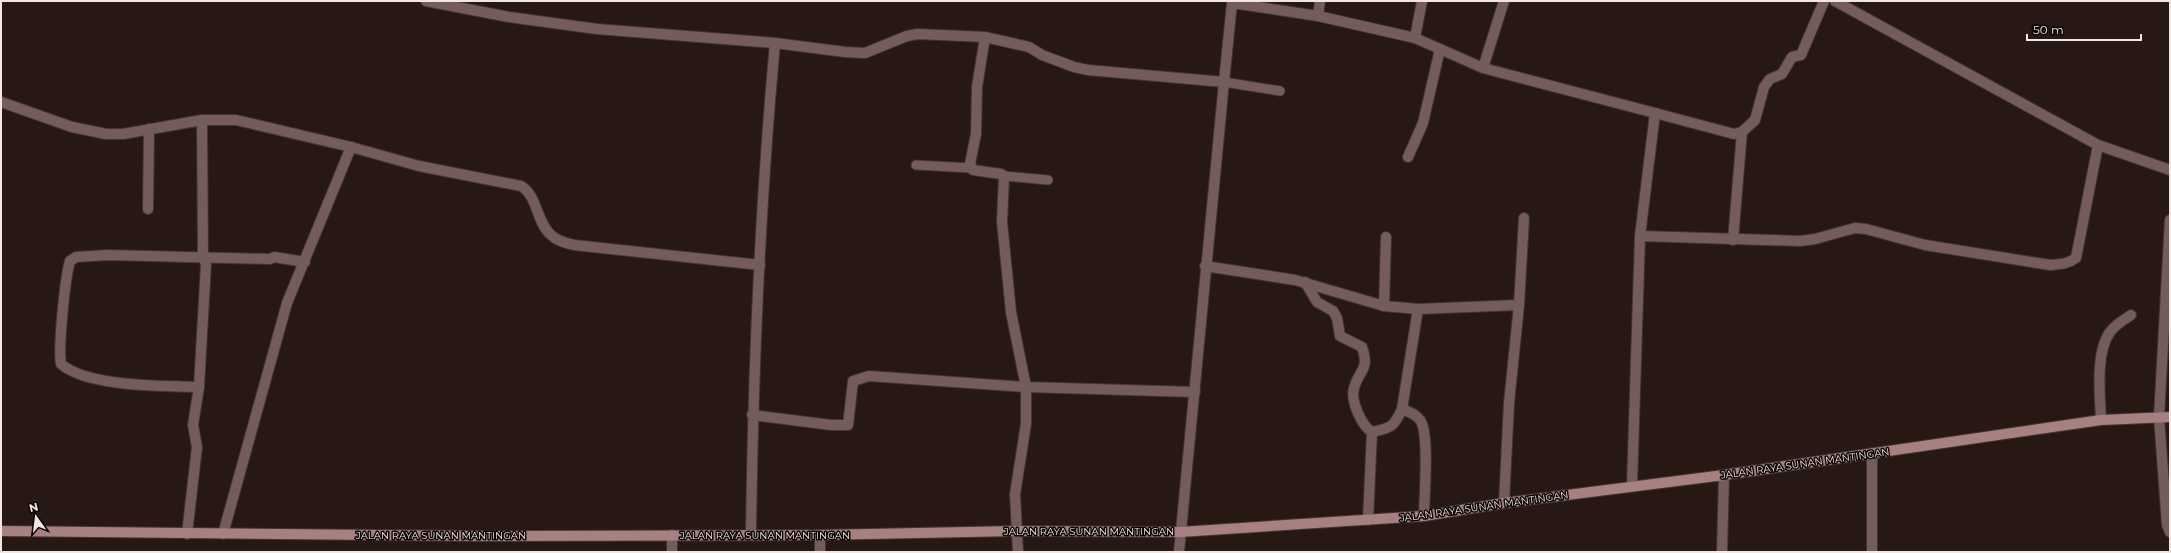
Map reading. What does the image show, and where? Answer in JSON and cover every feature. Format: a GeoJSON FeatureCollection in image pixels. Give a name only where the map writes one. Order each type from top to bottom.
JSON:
{"type":"FeatureCollection","features":[{"type":"Feature","properties":{"kind":"street"},"geometry":{"type":"LineString","coordinates":[[426,1],[509,17],[597,29],[775,43],[845,52],[865,53],[907,36],[918,34],[985,37],[1029,47],[1042,55],[1074,67],[1088,70],[1224,82]]}},
{"type":"Feature","properties":{"kind":"street"},"geometry":{"type":"LineString","coordinates":[[1318,16],[1320,1]]}},
{"type":"Feature","properties":{"kind":"street"},"geometry":{"type":"LineString","coordinates":[[1415,38],[1422,1]]}},
{"type":"Feature","properties":{"kind":"street"},"geometry":{"type":"LineString","coordinates":[[1483,68],[1504,1]]}},
{"type":"Feature","properties":{"kind":"street"},"geometry":{"type":"LineString","coordinates":[[1179,552],[1195,392],[1205,266],[1232,3],[1318,16],[1415,38],[1483,68],[1734,134],[1742,132],[1755,120],[1764,87],[1770,79],[1782,74],[1792,57],[1801,55],[1824,1]]}},
{"type":"Feature","properties":{"kind":"street"},"geometry":{"type":"LineString","coordinates":[[1835,1],[2098,145],[2170,170]]}},
{"type":"Feature","properties":{"kind":"street"},"geometry":{"type":"LineString","coordinates":[[985,37],[977,87],[976,134],[970,160],[972,168],[977,171],[1003,174],[1004,176],[1002,222],[1011,312],[1026,387],[1026,424],[1016,494],[1016,531],[1018,552]]}},
{"type":"Feature","properties":{"kind":"street"},"geometry":{"type":"LineString","coordinates":[[751,534],[752,415],[764,160],[775,43]]}},
{"type":"Feature","properties":{"kind":"street"},"geometry":{"type":"LineString","coordinates":[[1408,157],[1423,123],[1440,49]]}},
{"type":"Feature","properties":{"kind":"street"},"geometry":{"type":"LineString","coordinates":[[1,102],[89,132],[123,134],[202,120],[236,120],[351,147],[419,166],[521,186],[531,194],[545,229],[552,237],[574,245],[760,265]]}},
{"type":"Feature","properties":{"kind":"street"},"geometry":{"type":"LineString","coordinates":[[1632,485],[1640,236],[1655,113]]}},
{"type":"Feature","properties":{"kind":"street"},"geometry":{"type":"LineString","coordinates":[[187,534],[197,447],[194,425],[199,387],[206,264],[203,256],[202,120]]}},
{"type":"Feature","properties":{"kind":"street"},"geometry":{"type":"LineString","coordinates":[[148,209],[149,129]]}},
{"type":"Feature","properties":{"kind":"street"},"geometry":{"type":"LineString","coordinates":[[1733,240],[1742,132]]}},
{"type":"Feature","properties":{"kind":"street"},"geometry":{"type":"LineString","coordinates":[[1640,236],[1800,241],[1815,239],[1855,228],[1877,231],[1925,244],[2050,265],[2070,262],[2076,258],[2098,145]]}},
{"type":"Feature","properties":{"kind":"street"},"geometry":{"type":"LineString","coordinates":[[223,534],[287,303],[351,147]]}},
{"type":"Feature","properties":{"kind":"street"},"geometry":{"type":"LineString","coordinates":[[1504,503],[1508,404],[1519,305],[1524,218]]}},
{"type":"Feature","properties":{"kind":"street"},"geometry":{"type":"LineString","coordinates":[[2170,220],[2159,417],[2167,525],[2170,532]]}},
{"type":"Feature","properties":{"kind":"street"},"geometry":{"type":"LineString","coordinates":[[1384,306],[1386,237]]}},
{"type":"Feature","properties":{"kind":"street"},"geometry":{"type":"LineString","coordinates":[[199,387],[155,386],[91,378],[75,374],[61,364],[60,357],[70,261],[76,257],[88,255],[203,256],[270,259],[274,257],[305,262]]}},
{"type":"Feature","properties":{"kind":"street"},"geometry":{"type":"LineString","coordinates":[[1205,266],[1305,282],[1384,306],[1418,309],[1519,305]]}},
{"type":"Feature","properties":{"kind":"street"},"geometry":{"type":"LineString","coordinates":[[1305,282],[1317,302],[1333,311],[1337,318],[1340,336],[1362,347],[1365,360],[1364,370],[1357,380],[1353,390],[1361,422],[1372,432]]}},
{"type":"Feature","properties":{"kind":"street"},"geometry":{"type":"LineString","coordinates":[[1372,432],[1390,428],[1397,420],[1402,409],[1418,309]]}},
{"type":"Feature","properties":{"kind":"street"},"geometry":{"type":"LineString","coordinates":[[2101,420],[2099,386],[2102,350],[2109,333],[2121,321],[2131,315]]}},
{"type":"Feature","properties":{"kind":"street"},"geometry":{"type":"LineString","coordinates":[[752,415],[837,426],[848,425],[853,381],[869,376],[1026,387],[1195,392]]}},
{"type":"Feature","properties":{"kind":"street"},"geometry":{"type":"LineString","coordinates":[[1402,409],[1414,415],[1422,424],[1425,440],[1424,516]]}},
{"type":"Feature","properties":{"kind":"street","name":"JALAN RAYA SUNAN MANTINGAN"},"geometry":{"type":"LineString","coordinates":[[1,530],[187,534],[672,536],[1016,531],[1180,532],[1424,516],[1504,503],[1632,485],[1724,475],[2101,420],[2170,417]]}},
{"type":"Feature","properties":{"kind":"street"},"geometry":{"type":"LineString","coordinates":[[1368,520],[1372,432]]}},
{"type":"Feature","properties":{"kind":"street"},"geometry":{"type":"LineString","coordinates":[[1872,453],[1872,552]]}},
{"type":"Feature","properties":{"kind":"street"},"geometry":{"type":"LineString","coordinates":[[1722,552],[1724,475]]}},
{"type":"Feature","properties":{"kind":"street"},"geometry":{"type":"LineString","coordinates":[[820,535],[820,552]]}},
{"type":"Feature","properties":{"kind":"street"},"geometry":{"type":"LineString","coordinates":[[672,536],[672,552]]}},
{"type":"Feature","properties":{"kind":"lane"},"geometry":{"type":"LineString","coordinates":[[1224,82],[1280,92]]}},
{"type":"Feature","properties":{"kind":"lane"},"geometry":{"type":"LineString","coordinates":[[916,165],[972,168]]}},
{"type":"Feature","properties":{"kind":"lane"},"geometry":{"type":"LineString","coordinates":[[1004,176],[1048,180]]}}]}
